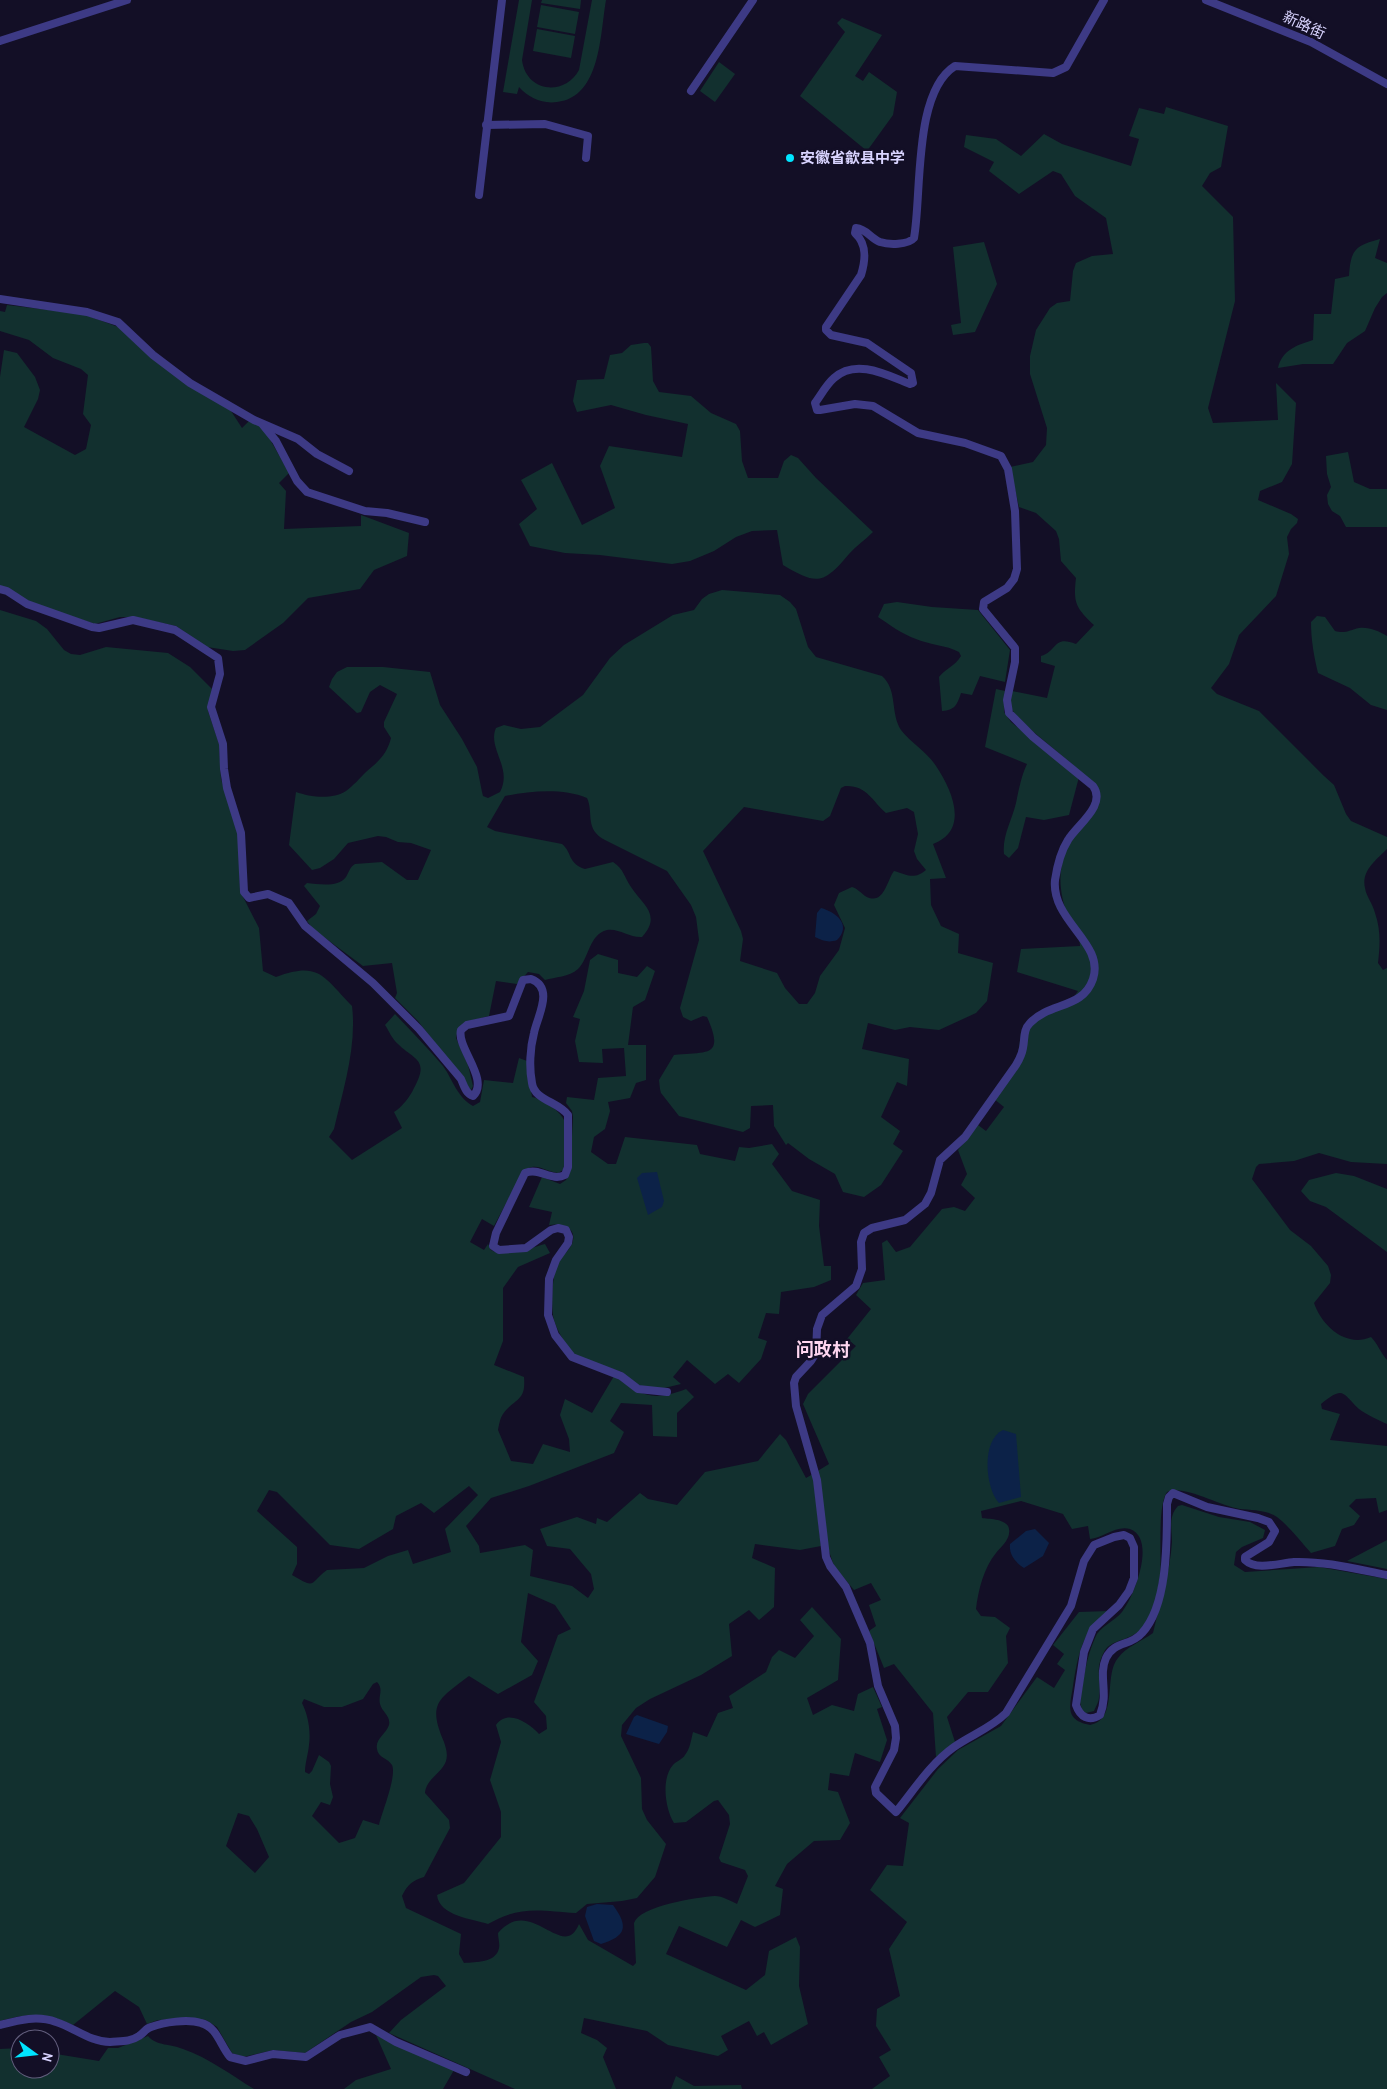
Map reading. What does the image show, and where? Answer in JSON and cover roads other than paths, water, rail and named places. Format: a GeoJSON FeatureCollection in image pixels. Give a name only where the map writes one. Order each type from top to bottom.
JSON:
{"type":"FeatureCollection","features":[{"type":"Feature","properties":{"kind":"street"},"geometry":{"type":"LineString","coordinates":[[0,41],[127,0]]}},
{"type":"Feature","properties":{"kind":"street"},"geometry":{"type":"LineString","coordinates":[[478,195],[502,0]]}},
{"type":"Feature","properties":{"kind":"street"},"geometry":{"type":"LineString","coordinates":[[691,91],[753,0]]}},
{"type":"Feature","properties":{"kind":"street"},"geometry":{"type":"LineString","coordinates":[[1104,0],[1069,62],[1061,70],[1053,73],[955,66],[947,73],[932,98],[921,147],[914,238],[902,244],[879,242],[867,231],[856,228],[855,233],[864,245],[863,268],[826,327],[826,330],[831,335],[873,346],[911,374],[913,383],[910,384],[870,369],[850,370],[840,373],[833,379],[815,407],[820,410],[855,404],[873,406],[918,433],[965,442],[1001,456],[1008,469],[1015,511],[1016,569],[1014,579],[1009,586],[984,602],[983,608],[1015,648],[1015,662],[1007,707],[1011,716],[1033,737],[1093,786],[1097,796],[1094,809],[1066,841],[1056,873],[1055,884],[1064,916],[1080,933],[1092,954],[1094,974],[1090,986],[1082,997],[1045,1012],[1034,1019],[1026,1028],[1023,1047],[1016,1065],[965,1137],[940,1160],[931,1193],[925,1204],[905,1220],[872,1228],[864,1234],[861,1242],[862,1269],[856,1286],[822,1315],[816,1329],[816,1353],[796,1377],[794,1383],[796,1406],[816,1480],[826,1557],[830,1566],[846,1587],[870,1642],[878,1686],[895,1726],[894,1750],[875,1787],[876,1793],[896,1812],[936,1762],[949,1750],[995,1723],[1006,1713],[1036,1667],[1071,1606],[1084,1561],[1094,1545],[1124,1535],[1130,1538],[1134,1547],[1134,1578],[1129,1591],[1119,1605],[1092,1629],[1084,1652],[1076,1705],[1082,1716],[1089,1719],[1100,1715],[1105,1696],[1103,1670],[1110,1652],[1114,1647],[1138,1638],[1154,1617],[1165,1562],[1167,1504],[1169,1497],[1174,1494],[1207,1507],[1258,1518],[1272,1524],[1275,1531],[1271,1540],[1245,1557],[1245,1560],[1250,1564],[1260,1566],[1314,1563],[1387,1575]]}},
{"type":"Feature","properties":{"kind":"street","name":"新路街"},"geometry":{"type":"LineString","coordinates":[[1206,0],[1311,42],[1387,84]]}},
{"type":"Feature","properties":{"kind":"street"},"geometry":{"type":"LineString","coordinates":[[486,125],[545,124],[588,136],[586,158]]}},
{"type":"Feature","properties":{"kind":"street"},"geometry":{"type":"LineString","coordinates":[[0,299],[87,312],[118,322],[147,350],[190,383],[261,423],[298,438],[317,454],[349,471]]}},
{"type":"Feature","properties":{"kind":"street"},"geometry":{"type":"LineString","coordinates":[[261,423],[276,441],[297,482],[307,492],[365,511],[387,512],[425,522]]}},
{"type":"Feature","properties":{"kind":"street"},"geometry":{"type":"LineString","coordinates":[[0,589],[8,591],[27,604],[92,627],[99,628],[133,620],[175,630],[216,656],[221,668],[211,707],[223,744],[227,788],[241,833],[244,892],[249,898],[268,894],[290,903],[305,926],[373,983],[419,1029],[461,1080],[470,1096],[473,1096],[476,1092],[477,1081],[468,1052],[460,1041],[461,1030],[467,1025],[509,1016],[523,980],[531,979],[538,983],[543,992],[544,1001],[532,1040],[532,1084],[536,1093],[560,1107],[568,1115],[568,1167],[566,1175],[558,1178],[536,1170],[525,1173],[496,1233],[493,1246],[499,1250],[526,1248],[550,1230],[558,1228],[566,1230],[569,1237],[568,1242],[556,1260],[549,1279],[548,1315],[555,1335],[572,1357],[621,1376],[638,1389],[667,1392]]}},
{"type":"Feature","properties":{"kind":"street"},"geometry":{"type":"LineString","coordinates":[[0,2025],[30,2018],[40,2018],[56,2022],[89,2038],[114,2042],[129,2041],[138,2037],[148,2028],[159,2024],[199,2022],[214,2030],[230,2057],[243,2061],[273,2054],[306,2056],[340,2035],[370,2026],[396,2042],[466,2072]]}},
{"type":"Feature","properties":{"kind":"water"},"geometry":{"type":"Polygon","coordinates":[[[821,908],[837,916],[842,924],[843,929],[837,940],[826,941],[815,937],[817,913],[821,908]]]}},
{"type":"Feature","properties":{"kind":"water"},"geometry":{"type":"Polygon","coordinates":[[[657,1172],[664,1201],[662,1207],[648,1215],[637,1178],[642,1173],[657,1172]]]}},
{"type":"Feature","properties":{"kind":"water"},"geometry":{"type":"Polygon","coordinates":[[[1003,1430],[1016,1434],[1021,1497],[999,1503],[991,1487],[987,1465],[991,1444],[996,1435],[1003,1430]]]}},
{"type":"Feature","properties":{"kind":"water"},"geometry":{"type":"Polygon","coordinates":[[[1035,1529],[1049,1543],[1043,1556],[1024,1568],[1013,1558],[1010,1544],[1026,1531],[1035,1529]]]}},
{"type":"Feature","properties":{"kind":"water"},"geometry":{"type":"Polygon","coordinates":[[[637,1715],[668,1726],[667,1732],[659,1744],[626,1734],[634,1717],[637,1715]]]}},
{"type":"Feature","properties":{"kind":"water"},"geometry":{"type":"Polygon","coordinates":[[[597,1904],[613,1905],[623,1925],[620,1934],[616,1938],[601,1944],[594,1941],[585,1916],[587,1907],[597,1904]]]}},
{"type":"Feature","properties":{"kind":"place","name":"安徽省歙县中学"},"geometry":{"type":"Point","coordinates":[790,158]}},
{"type":"Feature","properties":{"kind":"district","name":"问政村"},"geometry":{"type":"Point","coordinates":[823,1350]}}]}
